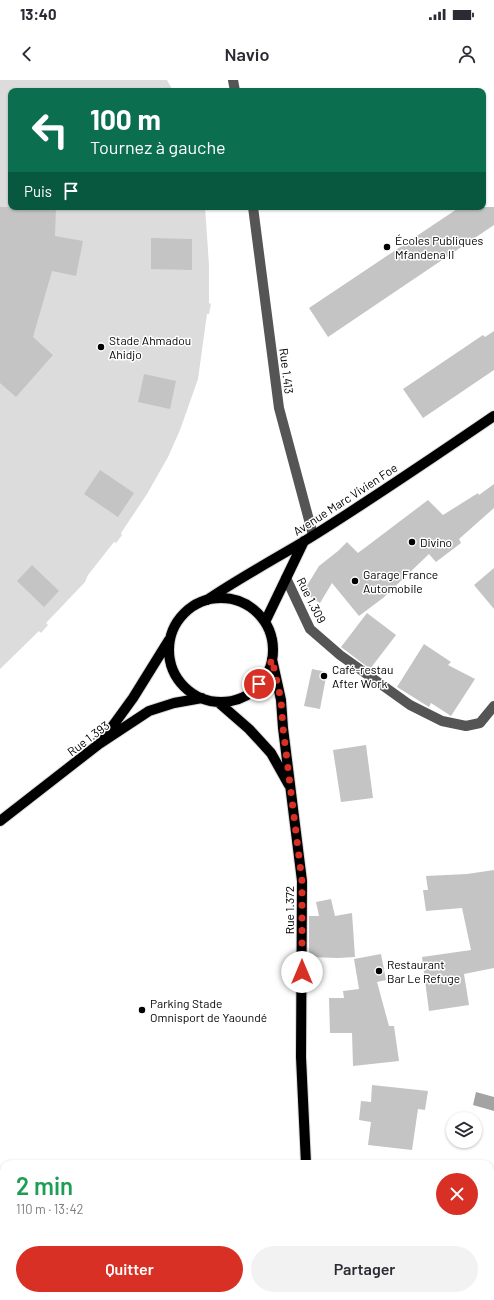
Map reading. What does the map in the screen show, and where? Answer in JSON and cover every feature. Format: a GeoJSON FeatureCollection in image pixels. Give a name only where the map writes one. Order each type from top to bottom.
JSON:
{"type":"FeatureCollection","features":[{"type":"Feature","properties":{"kind":"main road","name":"Avenue Marc Vivien Foe"},"geometry":{"type":"LineString","coordinates":[[207,600],[229,585],[309,538],[403,478],[494,416]]}},
{"type":"Feature","properties":{"kind":"main road"},"geometry":{"type":"LineString","coordinates":[[265,622],[286,578],[309,538]]}},
{"type":"Feature","properties":{"kind":"main road"},"geometry":{"type":"LineString","coordinates":[[99,744],[133,698],[170,638],[174,627],[180,618],[197,604],[207,600],[220,598],[246,604],[265,622],[272,640],[272,659],[266,676],[253,691],[237,700],[218,702],[202,698],[191,692],[182,684],[175,674],[171,662],[169,650],[170,638]]}},
{"type":"Feature","properties":{"kind":"main road","name":"Rue 1.372"},"geometry":{"type":"LineString","coordinates":[[272,659],[281,700],[283,728],[292,790],[302,881],[302,1057],[306,1160]]}},
{"type":"Feature","properties":{"kind":"main road","name":"Rue 1.393"},"geometry":{"type":"LineString","coordinates":[[0,821],[59,777],[99,744],[149,711],[174,703],[202,698]]}},
{"type":"Feature","properties":{"kind":"main road"},"geometry":{"type":"LineString","coordinates":[[218,702],[249,728],[271,753],[292,790]]}},
{"type":"Feature","properties":{"kind":"street","name":"Rue 1.413"},"geometry":{"type":"LineString","coordinates":[[253,210],[279,408],[309,538]]}},
{"type":"Feature","properties":{"kind":"street","name":"Rue 1.309"},"geometry":{"type":"LineString","coordinates":[[286,578],[310,629],[340,655],[410,705],[442,721],[466,726],[480,723],[494,706]]}},
{"type":"Feature","properties":{"kind":"shaded area","name":"Stade Ahmadou Ahidjo"},"geometry":{"type":"Polygon","coordinates":[[[0,80],[167,80],[171,88],[8,88],[8,210],[205,210],[209,265],[209,303],[211,304],[209,314],[207,314],[198,379],[180,430],[168,457],[147,494],[121,533],[122,535],[116,543],[114,542],[88,575],[85,582],[46,623],[48,625],[41,633],[39,631],[0,669],[0,80]]]}},
{"type":"Feature","properties":{"kind":"shaded area"},"geometry":{"type":"Polygon","coordinates":[[[476,1092],[494,1097],[494,1111],[473,1105],[476,1092]]]}},
{"type":"Feature","properties":{"kind":"building"},"geometry":{"type":"Polygon","coordinates":[[[0,207],[8,207],[8,210],[56,210],[55,236],[83,241],[76,276],[52,271],[33,337],[53,355],[16,397],[0,383],[0,207]]]}},
{"type":"Feature","properties":{"kind":"building"},"geometry":{"type":"Polygon","coordinates":[[[486,207],[494,207],[494,225],[328,337],[309,308],[456,210],[486,210],[486,207]]]}},
{"type":"Feature","properties":{"kind":"building"},"geometry":{"type":"Polygon","coordinates":[[[151,238],[192,239],[192,270],[151,269],[151,238]]]}},
{"type":"Feature","properties":{"kind":"building"},"geometry":{"type":"Polygon","coordinates":[[[494,331],[494,370],[423,418],[403,389],[483,335],[485,337],[494,331]]]}},
{"type":"Feature","properties":{"kind":"building"},"geometry":{"type":"Polygon","coordinates":[[[144,374],[176,381],[170,409],[138,402],[144,374]]]}},
{"type":"Feature","properties":{"kind":"building"},"geometry":{"type":"Polygon","coordinates":[[[100,470],[134,493],[118,517],[84,494],[100,470]]]}},
{"type":"Feature","properties":{"kind":"building"},"geometry":{"type":"Polygon","coordinates":[[[494,484],[494,508],[459,539],[461,543],[436,562],[429,554],[383,598],[359,616],[332,583],[320,603],[303,592],[319,566],[347,542],[358,553],[428,500],[443,515],[478,493],[479,495],[494,484]]]}},
{"type":"Feature","properties":{"kind":"building"},"geometry":{"type":"Polygon","coordinates":[[[32,565],[59,591],[44,607],[17,581],[32,565]]]}},
{"type":"Feature","properties":{"kind":"building"},"geometry":{"type":"Polygon","coordinates":[[[494,568],[494,609],[474,585],[494,568]]]}},
{"type":"Feature","properties":{"kind":"building"},"geometry":{"type":"Polygon","coordinates":[[[367,613],[396,635],[370,669],[341,647],[367,613]]]}},
{"type":"Feature","properties":{"kind":"building"},"geometry":{"type":"Polygon","coordinates":[[[424,644],[451,662],[448,665],[475,679],[451,716],[431,703],[429,707],[397,687],[424,644]]]}},
{"type":"Feature","properties":{"kind":"building"},"geometry":{"type":"Polygon","coordinates":[[[312,669],[327,672],[320,709],[304,706],[312,669]]]}},
{"type":"Feature","properties":{"kind":"building"},"geometry":{"type":"Polygon","coordinates":[[[366,745],[373,798],[341,802],[333,750],[366,745]]]}},
{"type":"Feature","properties":{"kind":"building"},"geometry":{"type":"Polygon","coordinates":[[[494,870],[494,968],[464,974],[469,1005],[429,1011],[422,957],[471,950],[462,908],[426,911],[423,890],[428,890],[426,876],[467,874],[494,870]]]}},
{"type":"Feature","properties":{"kind":"building"},"geometry":{"type":"Polygon","coordinates":[[[331,899],[335,916],[352,913],[355,957],[309,957],[309,916],[319,916],[316,902],[331,899]]]}},
{"type":"Feature","properties":{"kind":"building"},"geometry":{"type":"Polygon","coordinates":[[[381,954],[386,980],[377,982],[389,1026],[394,1026],[399,1061],[353,1066],[352,1033],[330,1033],[329,998],[344,998],[343,991],[359,989],[354,959],[381,954]]]}},
{"type":"Feature","properties":{"kind":"building"},"geometry":{"type":"Polygon","coordinates":[[[372,1085],[428,1091],[425,1110],[418,1109],[412,1150],[368,1145],[371,1122],[359,1120],[361,1101],[371,1102],[372,1085]]]}},
{"type":"Feature","properties":{"kind":"place","name":"Écoles Publiques Mfandena II"},"geometry":{"type":"Point","coordinates":[387,247]}},
{"type":"Feature","properties":{"kind":"place","name":"Stade Ahmadou Ahidjo"},"geometry":{"type":"Point","coordinates":[101,347]}},
{"type":"Feature","properties":{"kind":"place","name":"Divino"},"geometry":{"type":"Point","coordinates":[412,542]}},
{"type":"Feature","properties":{"kind":"place","name":"Garage France Automobile"},"geometry":{"type":"Point","coordinates":[355,581]}},
{"type":"Feature","properties":{"kind":"place","name":"Café-restau After Work"},"geometry":{"type":"Point","coordinates":[324,676]}},
{"type":"Feature","properties":{"kind":"place","name":"Restaurant Bar Le Refuge"},"geometry":{"type":"Point","coordinates":[379,971]}},
{"type":"Feature","properties":{"kind":"place","name":"Parking Stade Omnisport de Yaoundé"},"geometry":{"type":"Point","coordinates":[142,1010]}},
{"type":"Feature","properties":{"kind":"route"},"geometry":{"type":"LineString","coordinates":[[259,684],[266,676],[272,659],[281,700],[283,728],[292,790],[302,881],[302,972]]}}]}
